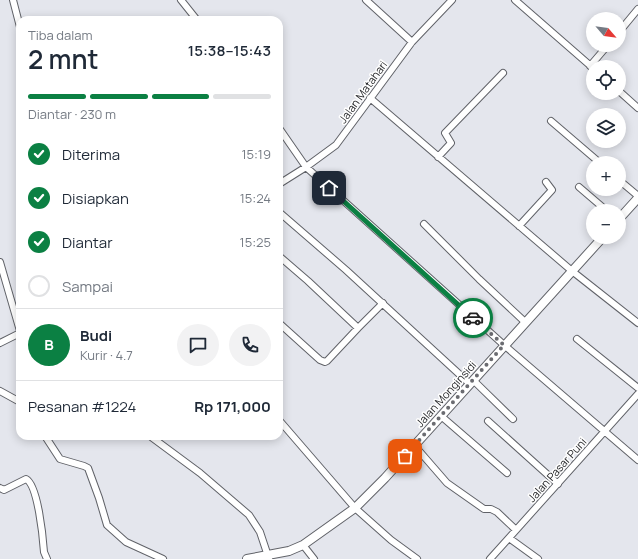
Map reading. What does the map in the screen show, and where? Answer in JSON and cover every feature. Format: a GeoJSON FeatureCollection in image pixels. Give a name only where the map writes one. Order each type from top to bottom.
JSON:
{"type":"FeatureCollection","features":[{"type":"Feature","properties":{"kind":"street"},"geometry":{"type":"LineString","coordinates":[[12,0],[17,16]]}},
{"type":"Feature","properties":{"kind":"street"},"geometry":{"type":"LineString","coordinates":[[181,0],[194,16]]}},
{"type":"Feature","properties":{"kind":"street"},"geometry":{"type":"LineString","coordinates":[[366,0],[412,42]]}},
{"type":"Feature","properties":{"kind":"street","name":"Jalan Matahari"},"geometry":{"type":"LineString","coordinates":[[283,181],[336,145],[412,42],[452,0]]}},
{"type":"Feature","properties":{"kind":"street"},"geometry":{"type":"LineString","coordinates":[[515,0],[586,62]]}},
{"type":"Feature","properties":{"kind":"street"},"geometry":{"type":"LineString","coordinates":[[626,24],[638,9]]}},
{"type":"Feature","properties":{"kind":"street"},"geometry":{"type":"LineString","coordinates":[[438,157],[451,142],[445,133],[503,74]]}},
{"type":"Feature","properties":{"kind":"street"},"geometry":{"type":"LineString","coordinates":[[626,97],[638,108]]}},
{"type":"Feature","properties":{"kind":"street"},"geometry":{"type":"LineString","coordinates":[[370,98],[572,271],[638,324]]}},
{"type":"Feature","properties":{"kind":"street"},"geometry":{"type":"LineString","coordinates":[[551,120],[592,156]]}},
{"type":"Feature","properties":{"kind":"street"},"geometry":{"type":"LineString","coordinates":[[283,134],[306,167],[504,345],[638,460]]}},
{"type":"Feature","properties":{"kind":"street"},"geometry":{"type":"LineString","coordinates":[[520,226],[552,191],[546,182]]}},
{"type":"Feature","properties":{"kind":"street"},"geometry":{"type":"LineString","coordinates":[[626,186],[638,197],[626,211]]}},
{"type":"Feature","properties":{"kind":"street"},"geometry":{"type":"LineString","coordinates":[[579,187],[600,204]]}},
{"type":"Feature","properties":{"kind":"street"},"geometry":{"type":"LineString","coordinates":[[283,216],[513,419]]}},
{"type":"Feature","properties":{"kind":"street"},"geometry":{"type":"LineString","coordinates":[[424,224],[525,322]]}},
{"type":"Feature","properties":{"kind":"street","name":"Jalan Monginsidi"},"geometry":{"type":"LineString","coordinates":[[247,559],[268,558],[289,552],[303,545],[355,508],[386,478],[504,345],[597,244]]}},
{"type":"Feature","properties":{"kind":"street"},"geometry":{"type":"LineString","coordinates":[[283,259],[358,328]]}},
{"type":"Feature","properties":{"kind":"street"},"geometry":{"type":"LineString","coordinates":[[0,262],[16,318]]}},
{"type":"Feature","properties":{"kind":"street"},"geometry":{"type":"LineString","coordinates":[[283,328],[324,362],[327,361],[383,303]]}},
{"type":"Feature","properties":{"kind":"street"},"geometry":{"type":"LineString","coordinates":[[0,343],[16,334]]}},
{"type":"Feature","properties":{"kind":"street"},"geometry":{"type":"LineString","coordinates":[[577,339],[638,388]]}},
{"type":"Feature","properties":{"kind":"street"},"geometry":{"type":"LineString","coordinates":[[0,391],[16,400]]}},
{"type":"Feature","properties":{"kind":"street","name":"Jalan Pasar Puni"},"geometry":{"type":"LineString","coordinates":[[490,559],[638,394]]}},
{"type":"Feature","properties":{"kind":"street"},"geometry":{"type":"LineString","coordinates":[[442,416],[507,473]]}},
{"type":"Feature","properties":{"kind":"street"},"geometry":{"type":"LineString","coordinates":[[488,421],[558,484]]}},
{"type":"Feature","properties":{"kind":"street"},"geometry":{"type":"LineString","coordinates":[[283,425],[355,508],[391,540],[417,559]]}},
{"type":"Feature","properties":{"kind":"street"},"geometry":{"type":"LineString","coordinates":[[48,440],[60,459],[88,468],[100,498],[107,525],[126,542],[163,559]]}},
{"type":"Feature","properties":{"kind":"street"},"geometry":{"type":"LineString","coordinates":[[155,440],[200,473],[250,515],[260,532],[268,558]]}},
{"type":"Feature","properties":{"kind":"street"},"geometry":{"type":"LineString","coordinates":[[414,445],[447,483],[484,509],[491,509],[497,512],[516,530]]}},
{"type":"Feature","properties":{"kind":"street"},"geometry":{"type":"LineString","coordinates":[[0,488],[4,490],[8,489],[26,479],[30,482],[38,503],[44,552],[47,559]]}},
{"type":"Feature","properties":{"kind":"street"},"geometry":{"type":"LineString","coordinates":[[509,538],[538,559]]}},
{"type":"Feature","properties":{"kind":"street"},"geometry":{"type":"LineString","coordinates":[[303,545],[314,559]]}},
{"type":"Feature","properties":{"kind":"way so far"},"geometry":{"type":"LineString","coordinates":[[405,456],[504,345],[473,318]]}},
{"type":"Feature","properties":{"kind":"route"},"geometry":{"type":"LineString","coordinates":[[329,188],[473,318]]}}]}
